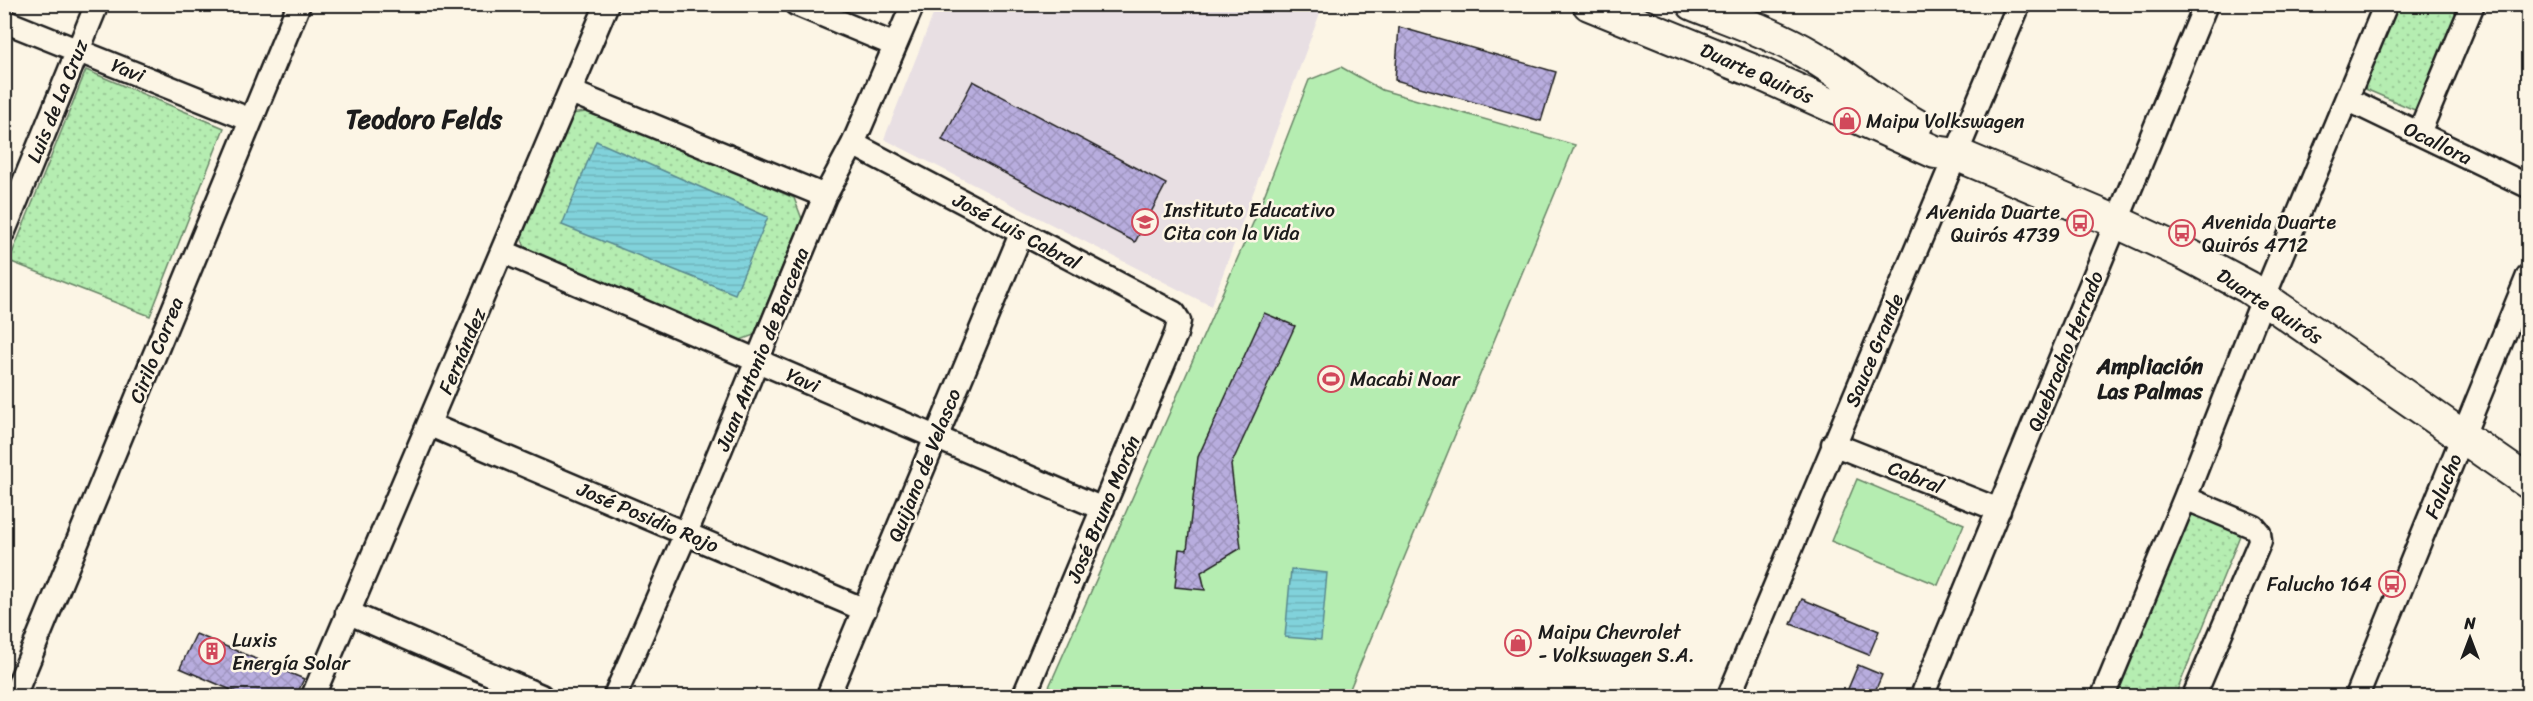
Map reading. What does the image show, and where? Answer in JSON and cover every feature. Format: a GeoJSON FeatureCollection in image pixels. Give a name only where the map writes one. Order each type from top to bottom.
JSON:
{"type":"FeatureCollection","features":[{"type":"Feature","properties":{"kind":"main road","name":"Duarte Quirós"},"geometry":{"type":"LineString","coordinates":[[1589,4],[1742,65],[1935,152],[1958,155],[2117,222],[2186,254],[2248,287],[2529,482]]}},
{"type":"Feature","properties":{"kind":"main road","name":"Duarte Quirós"},"geometry":{"type":"LineString","coordinates":[[1693,4],[1768,34],[1812,56],[1882,106],[1941,138],[1958,155]]}},
{"type":"Feature","properties":{"kind":"street","name":"Luis de La Cruz"},"geometry":{"type":"LineString","coordinates":[[4,231],[97,4]]}},
{"type":"Feature","properties":{"kind":"street","name":"Cirilo Correa"},"geometry":{"type":"LineString","coordinates":[[11,693],[299,4]]}},
{"type":"Feature","properties":{"kind":"street","name":"Fernández"},"geometry":{"type":"LineString","coordinates":[[313,696],[608,4]]}},
{"type":"Feature","properties":{"kind":"street"},"geometry":{"type":"LineString","coordinates":[[796,4],[895,45]]}},
{"type":"Feature","properties":{"kind":"street","name":"Juan Antonio de Barcena"},"geometry":{"type":"LineString","coordinates":[[615,696],[686,533],[825,196],[853,144],[913,4]]}},
{"type":"Feature","properties":{"kind":"street","name":"Sauce Grande"},"geometry":{"type":"LineString","coordinates":[[1729,696],[1833,444],[1958,155],[2019,4]]}},
{"type":"Feature","properties":{"kind":"street","name":"Quebracho Herrado"},"geometry":{"type":"LineString","coordinates":[[1922,696],[2206,4]]}},
{"type":"Feature","properties":{"kind":"street"},"geometry":{"type":"LineString","coordinates":[[2103,696],[2185,498],[2263,299],[2386,4]]}},
{"type":"Feature","properties":{"kind":"street"},"geometry":{"type":"LineString","coordinates":[[2419,133],[2473,4]]}},
{"type":"Feature","properties":{"kind":"street","name":"Yavi"},"geometry":{"type":"LineString","coordinates":[[4,21],[251,120]]}},
{"type":"Feature","properties":{"kind":"street"},"geometry":{"type":"LineString","coordinates":[[572,92],[825,196]]}},
{"type":"Feature","properties":{"kind":"street","name":"Ocallora"},"geometry":{"type":"LineString","coordinates":[[2347,99],[2529,186]]}},
{"type":"Feature","properties":{"kind":"street","name":"José Luis Cabral"},"geometry":{"type":"LineString","coordinates":[[853,144],[1173,313],[1179,321]]}},
{"type":"Feature","properties":{"kind":"street","name":"Quijano de Velasco"},"geometry":{"type":"LineString","coordinates":[[828,696],[1021,234]]}},
{"type":"Feature","properties":{"kind":"street","name":"Yavi"},"geometry":{"type":"LineString","coordinates":[[504,252],[1103,509]]}},
{"type":"Feature","properties":{"kind":"street","name":"Falucho"},"geometry":{"type":"LineString","coordinates":[[2357,696],[2529,276]]}},
{"type":"Feature","properties":{"kind":"street","name":"José Bruno Morón"},"geometry":{"type":"LineString","coordinates":[[1024,696],[1176,334],[1179,321]]}},
{"type":"Feature","properties":{"kind":"street","name":"José Posidio Rojo"},"geometry":{"type":"LineString","coordinates":[[430,426],[865,610]]}},
{"type":"Feature","properties":{"kind":"street","name":"Cabral"},"geometry":{"type":"LineString","coordinates":[[1833,444],[1999,510]]}},
{"type":"Feature","properties":{"kind":"street"},"geometry":{"type":"LineString","coordinates":[[2185,498],[2254,527],[2259,533],[2260,541],[2194,696]]}},
{"type":"Feature","properties":{"kind":"street"},"geometry":{"type":"LineString","coordinates":[[347,612],[542,696]]}},
{"type":"Feature","properties":{"kind":"shaded area","name":"Instituto Educativo Cita con la Vida"},"geometry":{"type":"Polygon","coordinates":[[[937,5],[1323,5],[1211,306],[884,139],[937,5]]]}},
{"type":"Feature","properties":{"kind":"green space"},"geometry":{"type":"Polygon","coordinates":[[[2398,5],[2461,5],[2417,111],[2363,88],[2398,5]]]}},
{"type":"Feature","properties":{"kind":"green space","name":"Macabi Noar"},"geometry":{"type":"Polygon","coordinates":[[[1341,67],[1382,90],[1575,145],[1347,696],[1045,696],[1257,214],[1309,80],[1341,67]]]}},
{"type":"Feature","properties":{"kind":"green space"},"geometry":{"type":"Polygon","coordinates":[[[86,70],[224,128],[150,316],[9,261],[86,70]]]}},
{"type":"Feature","properties":{"kind":"green space"},"geometry":{"type":"Polygon","coordinates":[[[594,111],[794,198],[802,219],[754,335],[738,341],[526,250],[521,237],[570,114],[594,111]]]}},
{"type":"Feature","properties":{"kind":"green space"},"geometry":{"type":"Polygon","coordinates":[[[1857,479],[1964,524],[1938,585],[1831,541],[1857,479]]]}},
{"type":"Feature","properties":{"kind":"green space"},"geometry":{"type":"Polygon","coordinates":[[[2187,511],[2241,533],[2175,696],[2112,696],[2187,511]]]}},
{"type":"Feature","properties":{"kind":"water"},"geometry":{"type":"Polygon","coordinates":[[[596,141],[768,217],[735,294],[562,225],[596,141]]]}},
{"type":"Feature","properties":{"kind":"water"},"geometry":{"type":"Polygon","coordinates":[[[1291,569],[1327,573],[1321,640],[1285,637],[1291,569]]]}},
{"type":"Feature","properties":{"kind":"building"},"geometry":{"type":"Polygon","coordinates":[[[1399,27],[1556,72],[1541,121],[1395,80],[1399,27]]]}},
{"type":"Feature","properties":{"kind":"building"},"geometry":{"type":"Polygon","coordinates":[[[973,81],[1166,184],[1135,242],[942,140],[973,81]]]}},
{"type":"Feature","properties":{"kind":"building"},"geometry":{"type":"Polygon","coordinates":[[[1264,313],[1295,326],[1231,465],[1241,548],[1201,572],[1205,590],[1175,587],[1179,549],[1187,550],[1198,457],[1264,313]]]}},
{"type":"Feature","properties":{"kind":"building"},"geometry":{"type":"Polygon","coordinates":[[[1802,599],[1879,631],[1869,655],[1791,624],[1802,599]]]}},
{"type":"Feature","properties":{"kind":"building","name":"Luxis Energía Solar"},"geometry":{"type":"Polygon","coordinates":[[[196,634],[304,679],[296,696],[245,696],[180,668],[196,634]]]}},
{"type":"Feature","properties":{"kind":"building"},"geometry":{"type":"Polygon","coordinates":[[[1858,665],[1882,675],[1873,696],[1845,696],[1858,665]]]}},
{"type":"Feature","properties":{"kind":"place","name":"Maipu Volkswagen"},"geometry":{"type":"Point","coordinates":[1847,121]}},
{"type":"Feature","properties":{"kind":"place","name":"Instituto Educativo Cita con la Vida"},"geometry":{"type":"Point","coordinates":[1145,222]}},
{"type":"Feature","properties":{"kind":"place","name":"Avenida Duarte Quirós 4739"},"geometry":{"type":"Point","coordinates":[2080,223]}},
{"type":"Feature","properties":{"kind":"place","name":"Avenida Duarte Quirós 4712"},"geometry":{"type":"Point","coordinates":[2182,233]}},
{"type":"Feature","properties":{"kind":"place","name":"Macabi Noar"},"geometry":{"type":"Point","coordinates":[1331,379]}},
{"type":"Feature","properties":{"kind":"place","name":"Falucho 164"},"geometry":{"type":"Point","coordinates":[2392,584]}},
{"type":"Feature","properties":{"kind":"place","name":"Maipu Chevrolet - Volkswagen S.A."},"geometry":{"type":"Point","coordinates":[1518,643]}},
{"type":"Feature","properties":{"kind":"place","name":"Luxis Energía Solar"},"geometry":{"type":"Point","coordinates":[212,651]}},
{"type":"Feature","properties":{"kind":"district","name":"Teodoro Felds"},"geometry":{"type":"Point","coordinates":[424,119]}},
{"type":"Feature","properties":{"kind":"district","name":"Ampliación Las Palmas"},"geometry":{"type":"Point","coordinates":[2150,378]}}]}
